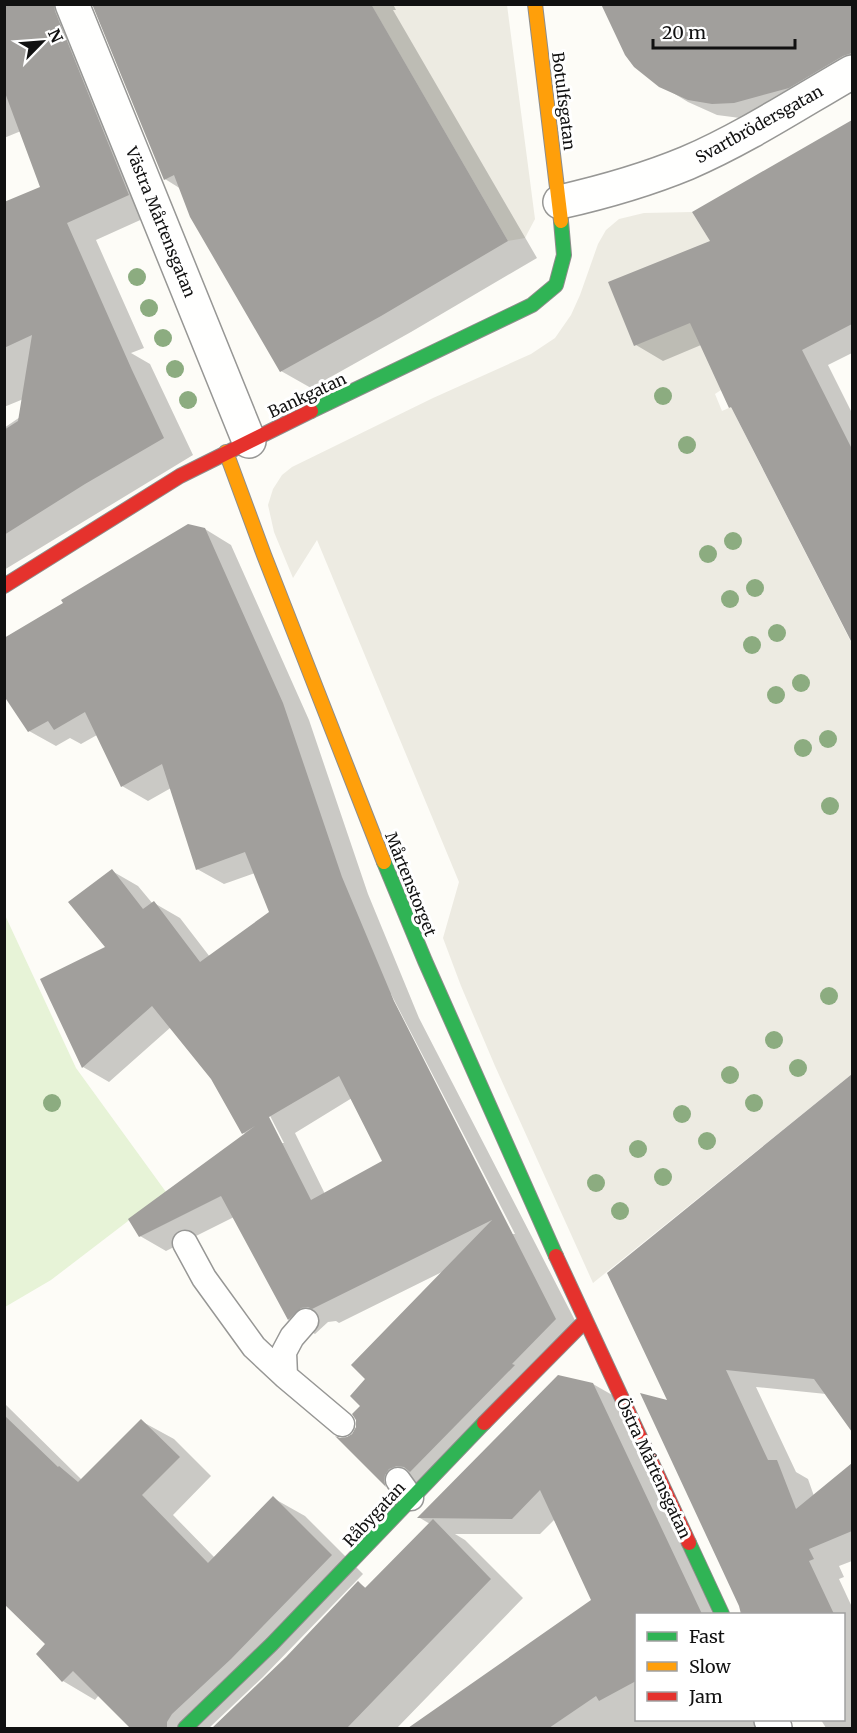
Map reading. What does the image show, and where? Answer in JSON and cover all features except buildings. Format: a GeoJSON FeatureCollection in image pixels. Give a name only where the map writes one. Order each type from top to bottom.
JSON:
{"type":"FeatureCollection","features":[{"type":"Feature","properties":{"kind":"street","name":"Västra Mårtensgatan"},"geometry":{"type":"LineString","coordinates":[[72,4],[237,446]]}},
{"type":"Feature","properties":{"kind":"street","name":"Botulfsgatan"},"geometry":{"type":"LineString","coordinates":[[535,4],[560,202]]}},
{"type":"Feature","properties":{"kind":"street","name":"Svartbrödersgatan"},"geometry":{"type":"LineString","coordinates":[[560,202],[606,192],[688,163],[736,140],[852,72]]}},
{"type":"Feature","properties":{"kind":"street","name":"Bankgatan"},"geometry":{"type":"LineString","coordinates":[[4,586],[180,476],[237,446],[532,305],[556,285],[564,255],[560,202]]}},
{"type":"Feature","properties":{"kind":"street","name":"Mårtenstorget"},"geometry":{"type":"LineString","coordinates":[[237,446],[264,555],[383,861],[425,961],[585,1320]]}},
{"type":"Feature","properties":{"kind":"street","name":"Råbygatan"},"geometry":{"type":"LineString","coordinates":[[185,1728],[341,1574],[404,1489],[585,1320]]}},
{"type":"Feature","properties":{"kind":"street","name":"Östra Mårtensgatan"},"geometry":{"type":"LineString","coordinates":[[585,1320],[722,1613]]}},
{"type":"Feature","properties":{"kind":"lane"},"geometry":{"type":"LineString","coordinates":[[185,1243],[204,1278],[254,1347],[342,1424]]}},
{"type":"Feature","properties":{"kind":"lane"},"geometry":{"type":"LineString","coordinates":[[285,1376],[284,1352],[292,1337],[306,1321]]}},
{"type":"Feature","properties":{"kind":"green space"},"geometry":{"type":"Polygon","coordinates":[[[4,913],[76,1068],[166,1192],[51,1280],[5,1307],[4,913]]]}},
{"type":"Feature","properties":{"kind":"shaded area"},"geometry":{"type":"Polygon","coordinates":[[[507,5],[535,219],[525,238],[508,241],[372,6],[507,5]]]}},
{"type":"Feature","properties":{"kind":"shaded area"},"geometry":{"type":"Polygon","coordinates":[[[692,212],[714,247],[721,390],[715,394],[722,411],[731,407],[852,644],[852,1074],[593,1283],[495,1066],[443,938],[459,882],[317,540],[293,578],[274,532],[268,505],[273,489],[282,475],[292,467],[433,398],[531,354],[555,338],[571,315],[598,244],[606,230],[619,219],[644,213],[692,212]]]}},
{"type":"Feature","properties":{"kind":"traffic: fast"},"geometry":{"type":"LineString","coordinates":[[311,411],[532,305],[556,285],[564,255],[561,221]]}},
{"type":"Feature","properties":{"kind":"traffic: fast"},"geometry":{"type":"LineString","coordinates":[[384,862],[425,961],[556,1256]]}},
{"type":"Feature","properties":{"kind":"traffic: fast"},"geometry":{"type":"LineString","coordinates":[[185,1728],[272,1644],[484,1423]]}},
{"type":"Feature","properties":{"kind":"traffic: fast"},"geometry":{"type":"LineString","coordinates":[[689,1543],[722,1613]]}},
{"type":"Feature","properties":{"kind":"traffic: slow"},"geometry":{"type":"LineString","coordinates":[[535,4],[561,221]]}},
{"type":"Feature","properties":{"kind":"traffic: slow"},"geometry":{"type":"LineString","coordinates":[[226,452],[384,862]]}},
{"type":"Feature","properties":{"kind":"traffic: jam"},"geometry":{"type":"LineString","coordinates":[[4,586],[180,476],[311,411]]}},
{"type":"Feature","properties":{"kind":"traffic: jam"},"geometry":{"type":"LineString","coordinates":[[556,1256],[689,1543]]}},
{"type":"Feature","properties":{"kind":"traffic: jam"},"geometry":{"type":"LineString","coordinates":[[484,1423],[585,1321]]}}]}
